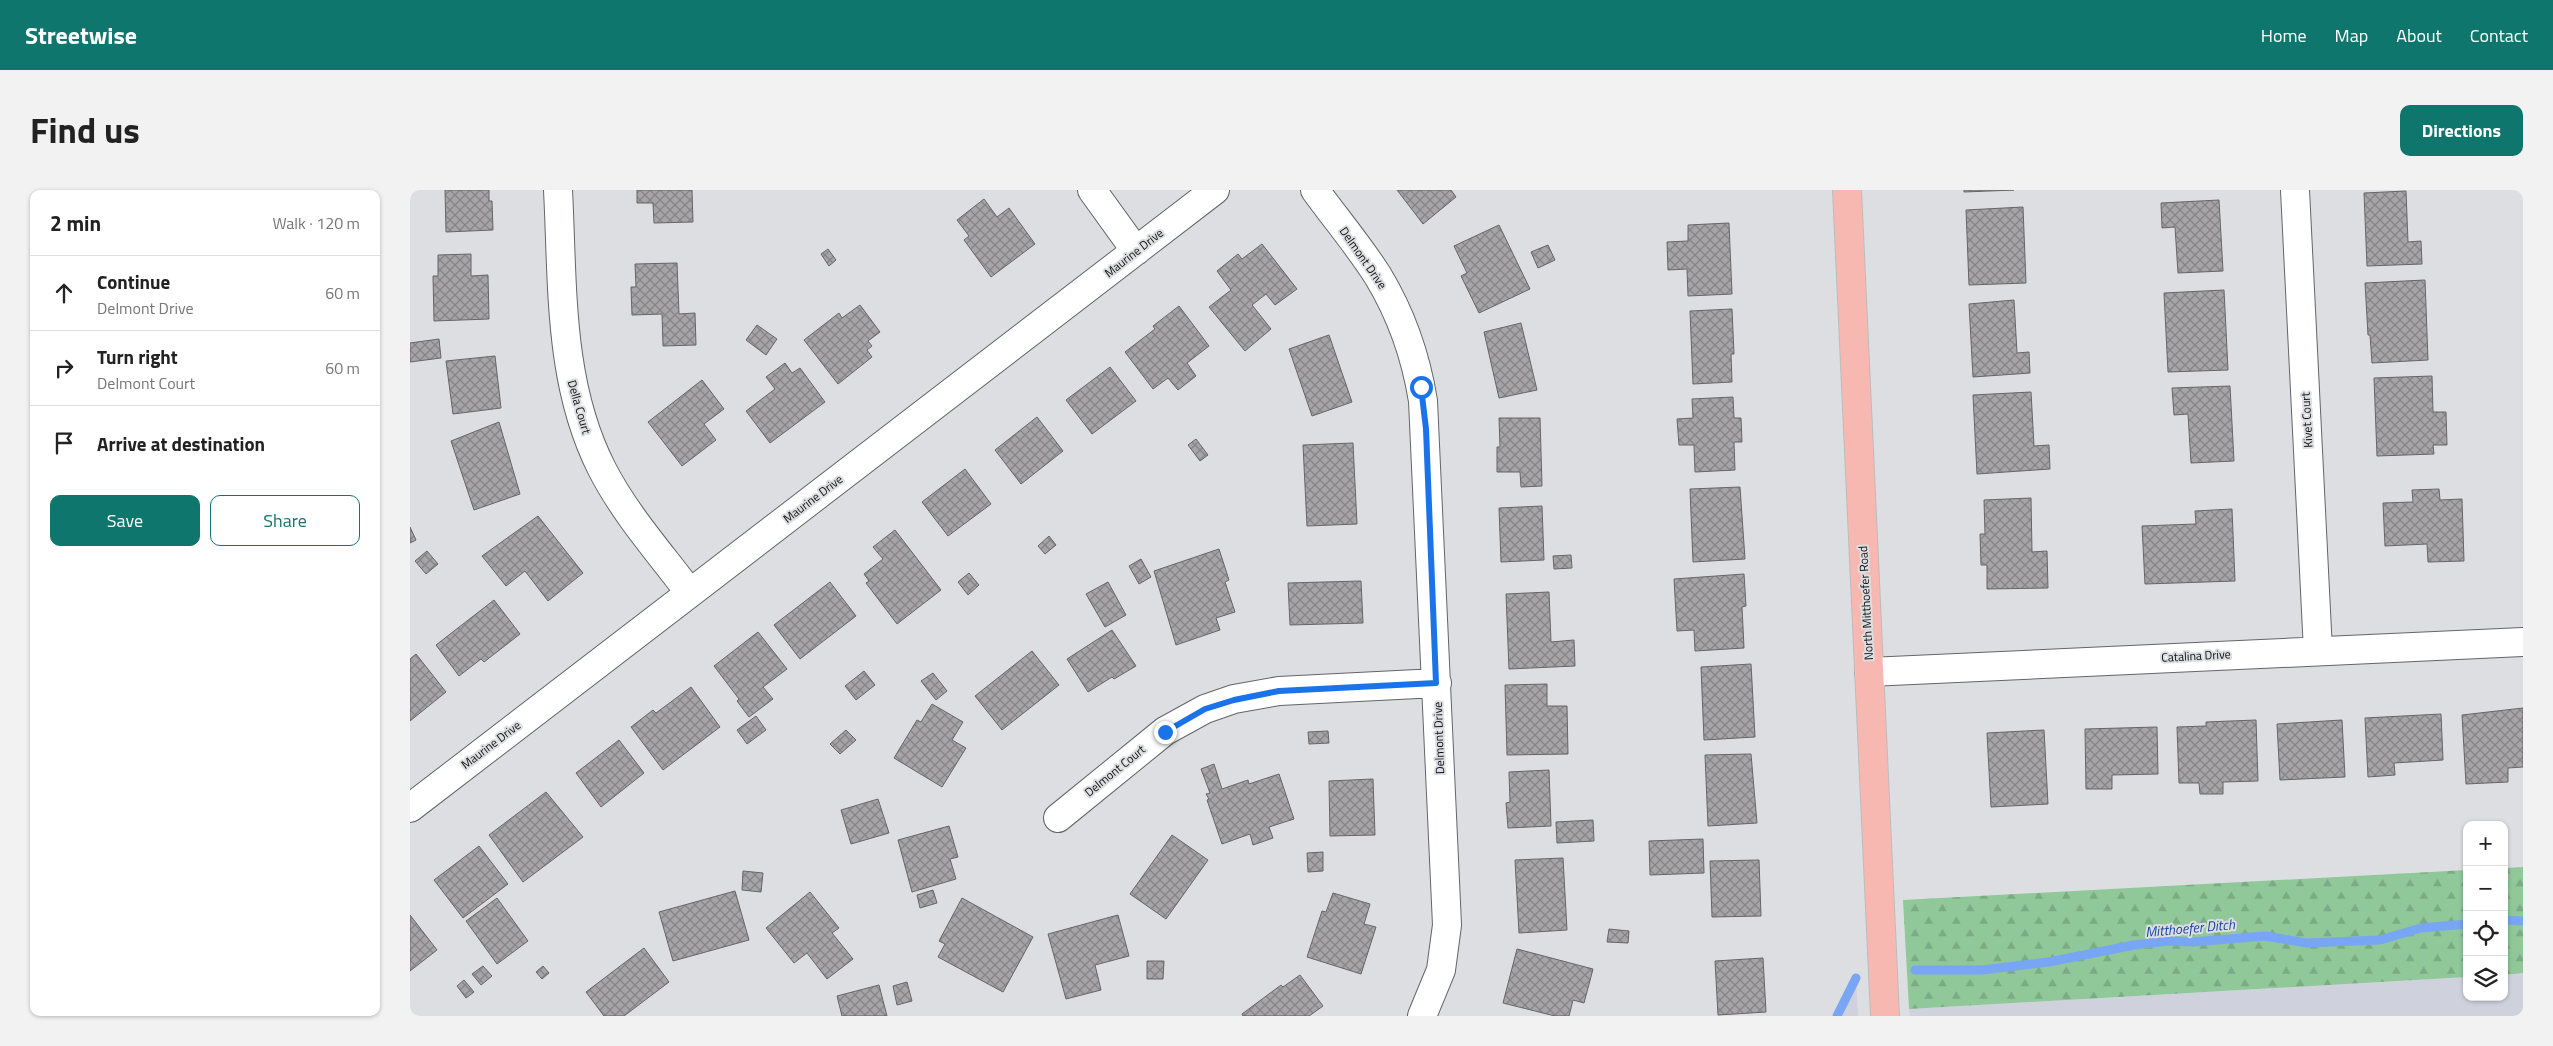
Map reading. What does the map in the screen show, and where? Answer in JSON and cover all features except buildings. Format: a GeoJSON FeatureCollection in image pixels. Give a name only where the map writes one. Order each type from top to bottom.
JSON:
{"type":"FeatureCollection","features":[{"type":"Feature","properties":{"kind":"main road","name":"North Mitthoefer Road"},"geometry":{"type":"LineString","coordinates":[[1847,190],[1885,1016]]}},
{"type":"Feature","properties":{"kind":"street","name":"Della Court"},"geometry":{"type":"LineString","coordinates":[[558,190],[565,342],[569,372],[584,428],[602,469],[617,494],[690,593]]}},
{"type":"Feature","properties":{"kind":"street"},"geometry":{"type":"LineString","coordinates":[[1092,190],[1136,251]]}},
{"type":"Feature","properties":{"kind":"street","name":"Maurine Drive"},"geometry":{"type":"LineString","coordinates":[[410,808],[1215,190]]}},
{"type":"Feature","properties":{"kind":"street","name":"Delmont Drive"},"geometry":{"type":"LineString","coordinates":[[1315,190],[1379,278],[1399,317],[1416,368],[1424,401],[1447,925],[1441,970],[1423,1014]]}},
{"type":"Feature","properties":{"kind":"street","name":"Kivet Court"},"geometry":{"type":"LineString","coordinates":[[2295,190],[2318,651]]}},
{"type":"Feature","properties":{"kind":"street","name":"Catalina Drive"},"geometry":{"type":"LineString","coordinates":[[1869,672],[2523,642]]}},
{"type":"Feature","properties":{"kind":"street","name":"Delmont Court"},"geometry":{"type":"LineString","coordinates":[[1058,818],[1165,732],[1205,709],[1234,700],[1279,691],[1436,683]]}},
{"type":"Feature","properties":{"kind":"shaded area"},"geometry":{"type":"Polygon","coordinates":[[[2523,973],[2523,1016],[1910,1016],[1909,1009],[2463,977],[2463,1001],[2508,1001],[2508,975],[2523,973]]]}},
{"type":"Feature","properties":{"kind":"shaded area"},"geometry":{"type":"Polygon","coordinates":[[[1856,978],[1858,1016],[1837,1016],[1856,978]]]}},
{"type":"Feature","properties":{"kind":"green space"},"geometry":{"type":"Polygon","coordinates":[[[2523,867],[2523,973],[2508,975],[2508,911],[2508,868],[2523,867]]]}},
{"type":"Feature","properties":{"kind":"green space"},"geometry":{"type":"Polygon","coordinates":[[[2463,870],[2463,977],[1909,1009],[1903,900],[2463,870]]]}},
{"type":"Feature","properties":{"kind":"waterway","name":"Mitthoefer Ditch"},"geometry":{"type":"LineString","coordinates":[[2508,920],[2523,921]]}},
{"type":"Feature","properties":{"kind":"waterway","name":"Mitthoefer Ditch"},"geometry":{"type":"LineString","coordinates":[[1915,970],[1982,970],[2049,962],[2134,945],[2169,941],[2193,942],[2265,936],[2307,943],[2380,940],[2421,928],[2463,924]]}},
{"type":"Feature","properties":{"kind":"waterway","name":"Mitthoefer Ditch"},"geometry":{"type":"LineString","coordinates":[[1837,1016],[1856,978]]}},
{"type":"Feature","properties":{"kind":"route"},"geometry":{"type":"LineString","coordinates":[[1165,732],[1205,709],[1234,700],[1279,691],[1436,683],[1426,429],[1421,387]]}}]}
